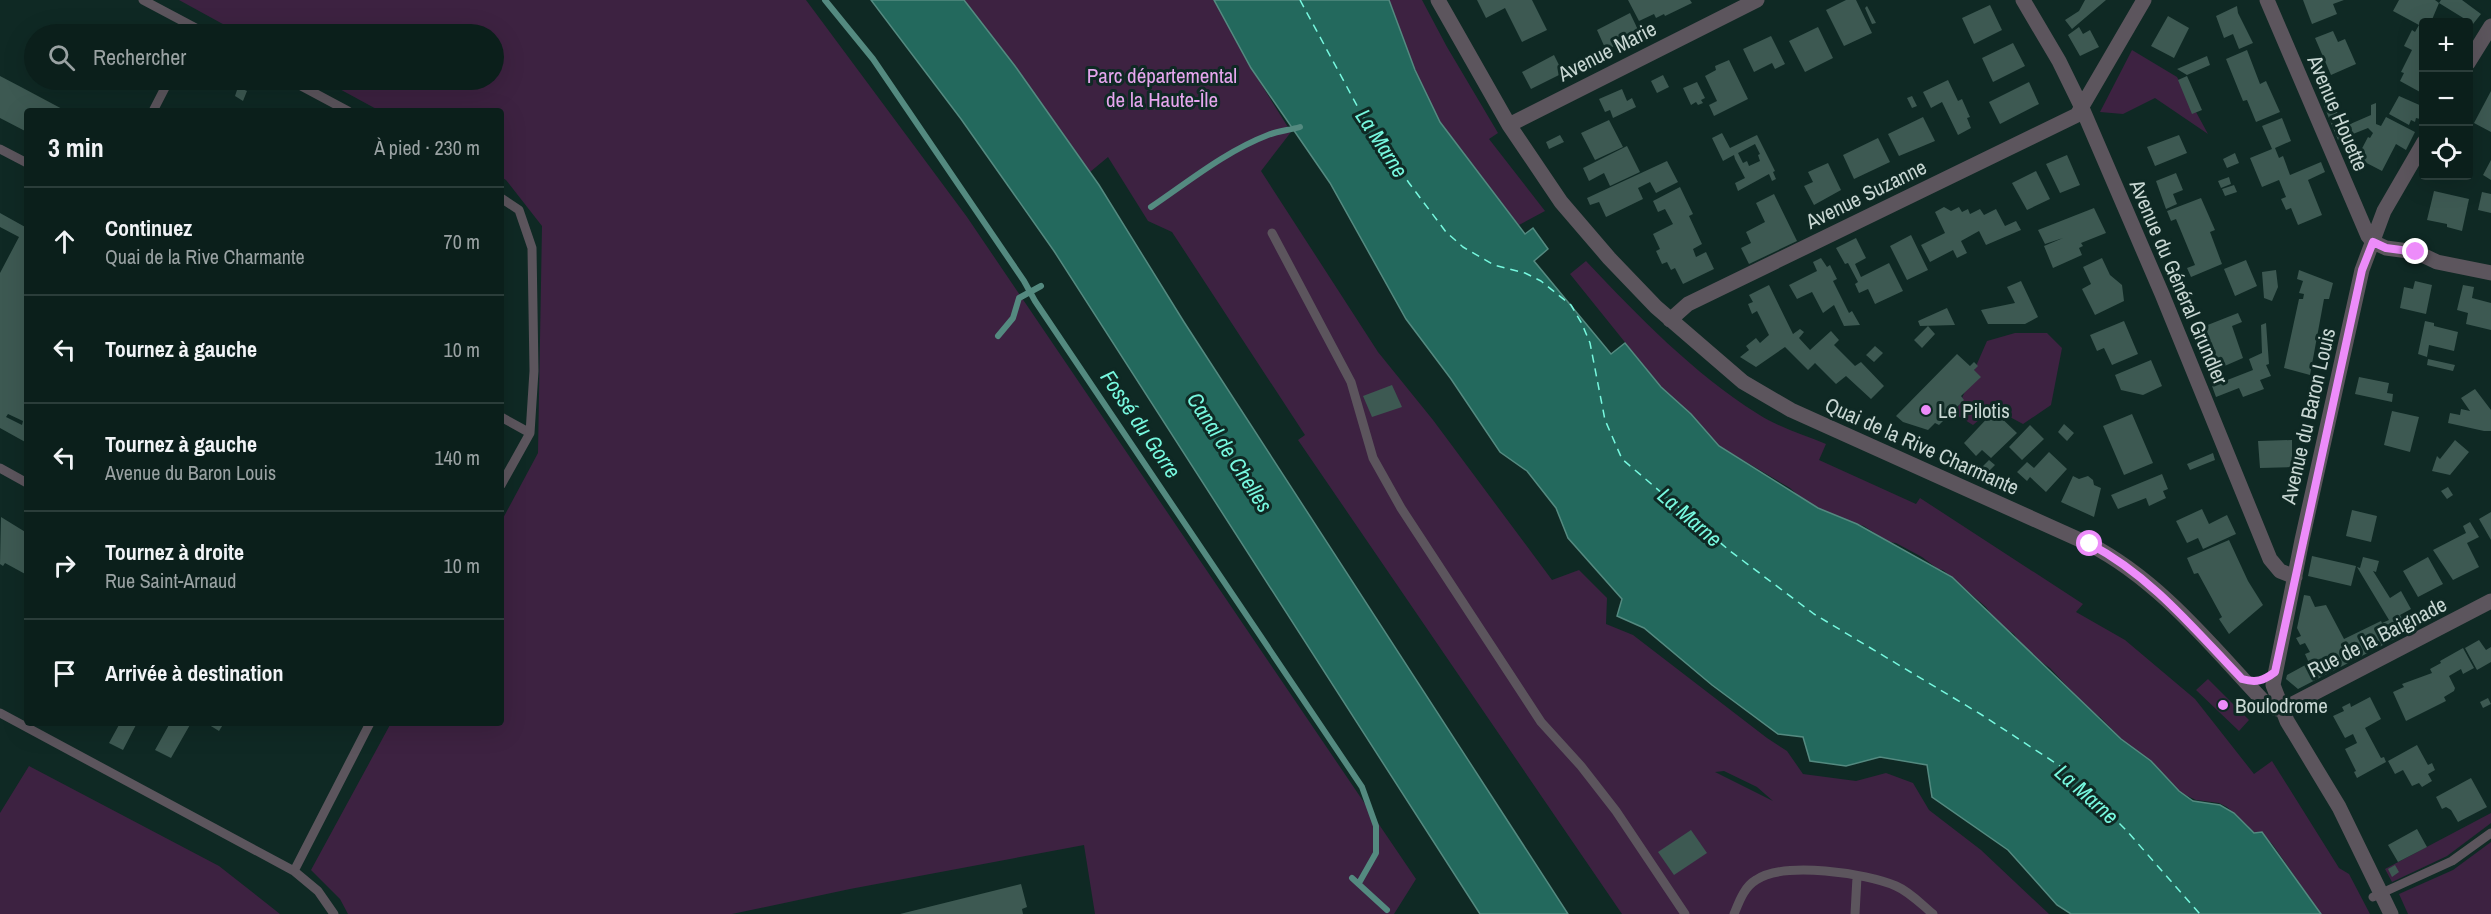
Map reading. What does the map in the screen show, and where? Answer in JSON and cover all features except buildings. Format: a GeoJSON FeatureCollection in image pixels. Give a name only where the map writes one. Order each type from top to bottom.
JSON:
{"type":"FeatureCollection","features":[{"type":"Feature","properties":{"kind":"street","name":"Quai de la Rive Charmante"},"geometry":{"type":"LineString","coordinates":[[1438,0],[1509,125],[1561,202],[1622,272],[1670,320],[1743,382],[1764,395],[1896,458],[2090,544],[2127,566],[2165,598],[2268,706],[2282,709]]}},
{"type":"Feature","properties":{"kind":"street","name":"Avenue Marie"},"geometry":{"type":"LineString","coordinates":[[1509,125],[1756,0]]}},
{"type":"Feature","properties":{"kind":"street","name":"Avenue du Général Grundler"},"geometry":{"type":"LineString","coordinates":[[2023,0],[2059,61],[2082,108],[2266,550],[2280,571],[2295,578]]}},
{"type":"Feature","properties":{"kind":"street"},"geometry":{"type":"LineString","coordinates":[[2082,108],[2144,0]]}},
{"type":"Feature","properties":{"kind":"street","name":"Avenue Houette"},"geometry":{"type":"LineString","coordinates":[[2267,0],[2364,228],[2373,242]]}},
{"type":"Feature","properties":{"kind":"street"},"geometry":{"type":"LineString","coordinates":[[2473,56],[2491,26]]}},
{"type":"Feature","properties":{"kind":"street","name":"Avenue Suzanne"},"geometry":{"type":"LineString","coordinates":[[1670,320],[1688,304],[2077,115],[2082,108]]}},
{"type":"Feature","properties":{"kind":"street","name":"Avenue du Baron Louis"},"geometry":{"type":"LineString","coordinates":[[2282,709],[2274,690],[2275,672],[2362,270],[2384,211],[2419,151]]}},
{"type":"Feature","properties":{"kind":"street"},"geometry":{"type":"LineString","coordinates":[[2373,242],[2386,248],[2416,252],[2437,262],[2491,273]]}},
{"type":"Feature","properties":{"kind":"street","name":"Rue de la Baignade"},"geometry":{"type":"LineString","coordinates":[[2282,709],[2491,601]]}},
{"type":"Feature","properties":{"kind":"street"},"geometry":{"type":"LineString","coordinates":[[2242,679],[2257,681],[2275,672]]}},
{"type":"Feature","properties":{"kind":"street"},"geometry":{"type":"LineString","coordinates":[[2282,709],[2339,807],[2378,895],[2391,914]]}},
{"type":"Feature","properties":{"kind":"lane"},"geometry":{"type":"LineString","coordinates":[[143,0],[182,24]]}},
{"type":"Feature","properties":{"kind":"lane"},"geometry":{"type":"LineString","coordinates":[[155,108],[165,90]]}},
{"type":"Feature","properties":{"kind":"lane"},"geometry":{"type":"LineString","coordinates":[[309,90],[342,108]]}},
{"type":"Feature","properties":{"kind":"lane"},"geometry":{"type":"LineString","coordinates":[[0,149],[24,162]]}},
{"type":"Feature","properties":{"kind":"lane"},"geometry":{"type":"LineString","coordinates":[[504,200],[519,210],[532,248],[534,371],[530,433],[504,480]]}},
{"type":"Feature","properties":{"kind":"lane"},"geometry":{"type":"LineString","coordinates":[[1272,232],[1351,382],[1373,458],[1401,508],[1530,706],[1610,803],[1685,914]]}},
{"type":"Feature","properties":{"kind":"lane"},"geometry":{"type":"LineString","coordinates":[[504,419],[530,433]]}},
{"type":"Feature","properties":{"kind":"lane"},"geometry":{"type":"LineString","coordinates":[[0,468],[24,481]]}},
{"type":"Feature","properties":{"kind":"lane"},"geometry":{"type":"LineString","coordinates":[[0,713],[24,726]]}},
{"type":"Feature","properties":{"kind":"lane"},"geometry":{"type":"LineString","coordinates":[[24,726],[294,871],[318,891],[334,914]]}},
{"type":"Feature","properties":{"kind":"lane"},"geometry":{"type":"LineString","coordinates":[[294,871],[368,726]]}},
{"type":"Feature","properties":{"kind":"lane"},"geometry":{"type":"LineString","coordinates":[[2378,895],[2452,861],[2491,833]]}},
{"type":"Feature","properties":{"kind":"lane"},"geometry":{"type":"LineString","coordinates":[[1734,914],[1749,885],[1762,876],[1802,870],[1880,880],[1898,886],[1933,914]]}},
{"type":"Feature","properties":{"kind":"lane"},"geometry":{"type":"LineString","coordinates":[[1855,914],[1857,877]]}},
{"type":"Feature","properties":{"kind":"green space"},"geometry":{"type":"Polygon","coordinates":[[[179,0],[806,0],[967,217],[1416,879],[1394,914],[1095,914],[1084,845],[850,889],[732,914],[348,914],[340,899],[311,870],[389,726],[504,726],[504,516],[538,453],[542,226],[504,179],[504,108],[374,108],[341,90],[504,90],[504,24],[223,24],[179,0]]]}},
{"type":"Feature","properties":{"kind":"green space","name":"Parc départemental de la Haute-Île"},"geometry":{"type":"Polygon","coordinates":[[[964,0],[1214,0],[1251,68],[1291,132],[1261,171],[1378,352],[1433,420],[1552,580],[1579,570],[1607,598],[1606,624],[1633,635],[1787,751],[1803,774],[1856,781],[1886,773],[1913,783],[1929,810],[1981,850],[2049,914],[1622,914],[1298,440],[1305,435],[1172,232],[1148,221],[1108,157],[1090,172],[1015,66],[964,0]],[[1724,771],[1715,772],[1773,801],[1757,787],[1724,771]]]}},
{"type":"Feature","properties":{"kind":"green space"},"geometry":{"type":"Polygon","coordinates":[[[1389,0],[1422,0],[1498,133],[1489,139],[1545,211],[1519,225],[1461,154],[1426,95],[1412,65],[1389,0]]]}},
{"type":"Feature","properties":{"kind":"green space"},"geometry":{"type":"Polygon","coordinates":[[[2132,50],[2177,77],[2208,134],[2155,98],[2123,114],[2100,112],[2132,50]]]}},
{"type":"Feature","properties":{"kind":"green space"},"geometry":{"type":"Polygon","coordinates":[[[1586,261],[1647,323],[1711,381],[1766,419],[1826,444],[1819,460],[1916,504],[1920,498],[2083,604],[2076,612],[2125,640],[2195,699],[2254,774],[2272,761],[2339,868],[2349,874],[2370,914],[2321,914],[2273,845],[2262,833],[2255,833],[2227,807],[2219,803],[2196,800],[2179,792],[2158,768],[2125,743],[2100,717],[2090,711],[2050,668],[2024,650],[2014,634],[1997,623],[1986,607],[1943,570],[1896,543],[1888,542],[1864,526],[1822,514],[1818,507],[1808,504],[1790,488],[1719,446],[1691,414],[1661,387],[1570,274],[1586,261]]]}},
{"type":"Feature","properties":{"kind":"green space"},"geometry":{"type":"Polygon","coordinates":[[[2015,333],[2047,333],[2062,348],[2051,405],[2023,424],[1993,408],[1973,425],[1955,414],[1987,341],[2015,333]]]}},
{"type":"Feature","properties":{"kind":"green space","name":"Boulodrome"},"geometry":{"type":"Polygon","coordinates":[[[2208,679],[2249,720],[2239,731],[2196,690],[2208,679]]]}},
{"type":"Feature","properties":{"kind":"green space"},"geometry":{"type":"Polygon","coordinates":[[[29,766],[219,866],[280,914],[0,914],[0,813],[29,766]]]}},
{"type":"Feature","properties":{"kind":"green space"},"geometry":{"type":"Polygon","coordinates":[[[2491,813],[2491,823],[2447,856],[2392,882],[2385,869],[2491,813]]]}},
{"type":"Feature","properties":{"kind":"green space"},"geometry":{"type":"Polygon","coordinates":[[[2491,842],[2491,914],[2408,914],[2399,894],[2453,870],[2491,842]]]}},
{"type":"Feature","properties":{"kind":"water","name":"Canal de Chelles"},"geometry":{"type":"Polygon","coordinates":[[[871,0],[964,0],[1015,66],[1099,185],[1184,322],[1568,914],[1480,914],[1054,251],[961,119],[871,0]]]}},
{"type":"Feature","properties":{"kind":"water","name":"La Marne"},"geometry":{"type":"Polygon","coordinates":[[[1214,0],[1389,0],[1415,70],[1440,122],[1525,234],[1533,228],[1548,249],[1534,261],[1611,354],[1625,343],[1661,387],[1691,414],[1719,446],[1818,508],[1857,524],[1952,577],[2121,739],[2151,761],[2179,791],[2193,801],[2220,805],[2234,813],[2254,833],[2262,832],[2321,914],[2071,914],[2057,905],[2008,850],[1932,797],[1927,765],[1880,757],[1846,766],[1810,761],[1803,737],[1778,734],[1712,685],[1644,628],[1617,616],[1622,599],[1568,538],[1556,508],[1527,471],[1500,452],[1451,379],[1406,319],[1330,183],[1251,68],[1214,0]]]}},
{"type":"Feature","properties":{"kind":"waterway","name":"Fossé du Gorre"},"geometry":{"type":"LineString","coordinates":[[825,0],[873,59],[1362,787],[1376,826],[1376,853],[1359,883]]}},
{"type":"Feature","properties":{"kind":"waterway"},"geometry":{"type":"LineString","coordinates":[[1151,207],[1237,149],[1276,132],[1300,127]]}},
{"type":"Feature","properties":{"kind":"waterway"},"geometry":{"type":"LineString","coordinates":[[998,336],[1013,318],[1019,298],[1041,286]]}},
{"type":"Feature","properties":{"kind":"waterway"},"geometry":{"type":"LineString","coordinates":[[1352,878],[1387,910]]}},
{"type":"Feature","properties":{"kind":"ferry route"},"geometry":{"type":"LineString","coordinates":[[1300,0],[1361,113],[1446,232],[1463,247],[1494,265],[1525,273],[1541,281],[1571,305],[1590,343],[1605,420],[1622,459],[1730,551],[1814,614],[1982,715],[2063,768],[2126,830],[2200,914]]}},
{"type":"Feature","properties":{"kind":"place","name":"Le Pilotis"},"geometry":{"type":"Point","coordinates":[1926,410]}},
{"type":"Feature","properties":{"kind":"place","name":"Boulodrome"},"geometry":{"type":"Point","coordinates":[2223,705]}},
{"type":"Feature","properties":{"kind":"route"},"geometry":{"type":"LineString","coordinates":[[2090,544],[2147,581],[2242,679],[2257,681],[2275,672],[2362,270],[2373,242],[2386,248],[2416,252]]}}]}
